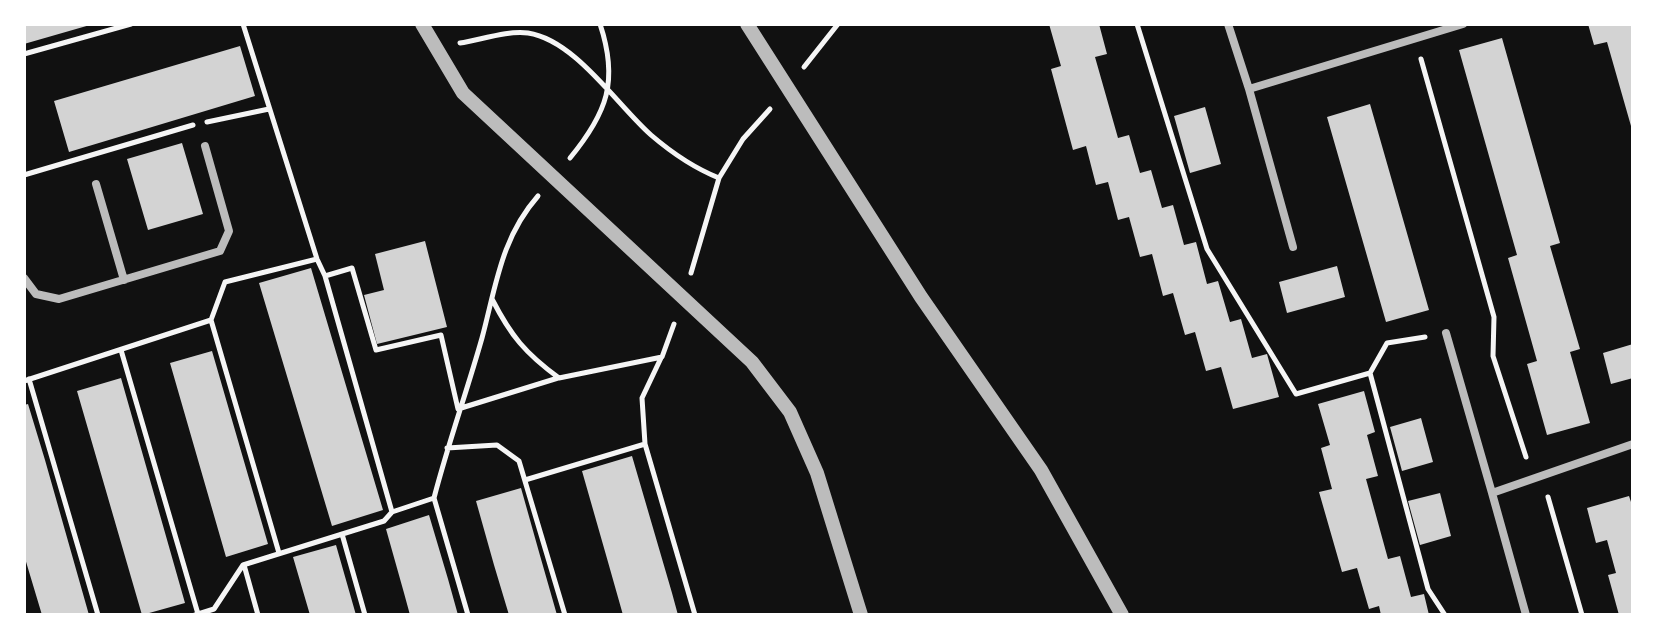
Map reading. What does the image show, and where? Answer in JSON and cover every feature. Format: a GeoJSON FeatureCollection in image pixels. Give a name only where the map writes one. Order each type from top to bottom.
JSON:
{"type":"FeatureCollection","features":[{"type":"Feature","properties":{"kind":"street"},"geometry":{"type":"LineString","coordinates":[[422,24],[432,47],[463,93],[752,362],[790,412],[817,473],[861,615]]}},
{"type":"Feature","properties":{"kind":"street"},"geometry":{"type":"LineString","coordinates":[[747,24],[786,90],[921,297],[1041,470],[1122,615]]}},
{"type":"Feature","properties":{"kind":"street"},"geometry":{"type":"LineString","coordinates":[[1228,24],[1293,247]]}},
{"type":"Feature","properties":{"kind":"street"},"geometry":{"type":"LineString","coordinates":[[1249,89],[1463,24]]}},
{"type":"Feature","properties":{"kind":"street"},"geometry":{"type":"LineString","coordinates":[[24,278],[36,294],[59,299],[220,251],[229,231],[205,146]]}},
{"type":"Feature","properties":{"kind":"street"},"geometry":{"type":"LineString","coordinates":[[96,184],[124,280]]}},
{"type":"Feature","properties":{"kind":"street"},"geometry":{"type":"LineString","coordinates":[[1446,333],[1526,615]]}},
{"type":"Feature","properties":{"kind":"street"},"geometry":{"type":"LineString","coordinates":[[1492,493],[1633,444]]}},
{"type":"Feature","properties":{"kind":"path"},"geometry":{"type":"LineString","coordinates":[[24,54],[131,24]]}},
{"type":"Feature","properties":{"kind":"path"},"geometry":{"type":"LineString","coordinates":[[243,24],[325,276],[392,512]]}},
{"type":"Feature","properties":{"kind":"path"},"geometry":{"type":"LineString","coordinates":[[560,170],[604,110],[611,78],[600,24]]}},
{"type":"Feature","properties":{"kind":"path"},"geometry":{"type":"LineString","coordinates":[[695,615],[645,444],[642,398],[662,357],[684,298],[719,178],[743,139],[838,24]]}},
{"type":"Feature","properties":{"kind":"path"},"geometry":{"type":"LineString","coordinates":[[1137,24],[1207,249],[1296,394],[1370,373]]}},
{"type":"Feature","properties":{"kind":"path"},"geometry":{"type":"LineString","coordinates":[[432,47],[527,33],[552,42],[608,90],[652,135],[696,168],[719,178]]}},
{"type":"Feature","properties":{"kind":"path"},"geometry":{"type":"LineString","coordinates":[[1415,39],[1494,317],[1493,356],[1582,615]]}},
{"type":"Feature","properties":{"kind":"path"},"geometry":{"type":"LineString","coordinates":[[24,175],[200,124],[269,109]]}},
{"type":"Feature","properties":{"kind":"path"},"geometry":{"type":"LineString","coordinates":[[468,615],[434,498],[499,261],[519,218],[541,192]]}},
{"type":"Feature","properties":{"kind":"path"},"geometry":{"type":"LineString","coordinates":[[279,553],[211,320],[225,282],[317,259]]}},
{"type":"Feature","properties":{"kind":"path"},"geometry":{"type":"LineString","coordinates":[[325,276],[352,268],[376,350],[441,335],[458,409]]}},
{"type":"Feature","properties":{"kind":"path"},"geometry":{"type":"LineString","coordinates":[[491,298],[510,333],[527,355],[559,378]]}},
{"type":"Feature","properties":{"kind":"path"},"geometry":{"type":"LineString","coordinates":[[98,615],[26,380],[211,320]]}},
{"type":"Feature","properties":{"kind":"path"},"geometry":{"type":"LineString","coordinates":[[1445,615],[1428,589],[1370,373],[1387,343],[1446,333]]}},
{"type":"Feature","properties":{"kind":"path"},"geometry":{"type":"LineString","coordinates":[[121,350],[197,614],[214,609],[243,565],[384,521],[392,512],[434,498]]}},
{"type":"Feature","properties":{"kind":"path"},"geometry":{"type":"LineString","coordinates":[[458,409],[559,378],[662,357]]}},
{"type":"Feature","properties":{"kind":"path"},"geometry":{"type":"LineString","coordinates":[[525,480],[645,444]]}},
{"type":"Feature","properties":{"kind":"path"},"geometry":{"type":"LineString","coordinates":[[447,448],[497,445],[507,449],[519,461],[565,615]]}},
{"type":"Feature","properties":{"kind":"path"},"geometry":{"type":"LineString","coordinates":[[342,534],[365,615]]}},
{"type":"Feature","properties":{"kind":"path"},"geometry":{"type":"LineString","coordinates":[[243,565],[258,615]]}},
{"type":"Feature","properties":{"kind":"building"},"geometry":{"type":"Polygon","coordinates":[[[24,24],[90,24],[90,25],[24,44],[24,24]]]}},
{"type":"Feature","properties":{"kind":"building"},"geometry":{"type":"Polygon","coordinates":[[[1049,24],[1099,24],[1107,54],[1095,57],[1118,138],[1129,135],[1140,173],[1151,170],[1162,208],[1173,205],[1184,245],[1196,242],[1207,284],[1218,281],[1230,322],[1241,319],[1252,358],[1267,354],[1279,397],[1233,409],[1221,367],[1206,371],[1195,332],[1185,335],[1173,293],[1163,296],[1152,254],[1140,257],[1129,217],[1118,220],[1108,182],[1096,185],[1086,146],[1073,150],[1051,69],[1061,66],[1049,24]]]}},
{"type":"Feature","properties":{"kind":"building"},"geometry":{"type":"Polygon","coordinates":[[[1588,24],[1633,24],[1633,133],[1607,42],[1594,45],[1588,24]]]}},
{"type":"Feature","properties":{"kind":"building"},"geometry":{"type":"Polygon","coordinates":[[[1502,38],[1560,243],[1550,246],[1580,349],[1570,352],[1590,423],[1547,435],[1527,364],[1537,361],[1508,258],[1517,255],[1459,50],[1502,38]]]}},
{"type":"Feature","properties":{"kind":"building"},"geometry":{"type":"Polygon","coordinates":[[[240,46],[255,96],[69,152],[54,101],[240,46]]]}},
{"type":"Feature","properties":{"kind":"building"},"geometry":{"type":"Polygon","coordinates":[[[1370,104],[1429,310],[1386,322],[1327,117],[1370,104]]]}},
{"type":"Feature","properties":{"kind":"building"},"geometry":{"type":"Polygon","coordinates":[[[1205,107],[1221,164],[1190,173],[1174,116],[1205,107]]]}},
{"type":"Feature","properties":{"kind":"building"},"geometry":{"type":"Polygon","coordinates":[[[182,143],[203,214],[148,230],[127,159],[182,143]]]}},
{"type":"Feature","properties":{"kind":"building"},"geometry":{"type":"Polygon","coordinates":[[[425,241],[447,327],[377,344],[364,295],[384,290],[375,254],[425,241]]]}},
{"type":"Feature","properties":{"kind":"building"},"geometry":{"type":"Polygon","coordinates":[[[1337,266],[1345,297],[1287,313],[1279,282],[1337,266]]]}},
{"type":"Feature","properties":{"kind":"building"},"geometry":{"type":"Polygon","coordinates":[[[311,268],[383,510],[332,526],[259,283],[311,268]]]}},
{"type":"Feature","properties":{"kind":"building"},"geometry":{"type":"Polygon","coordinates":[[[1633,344],[1633,378],[1611,384],[1603,353],[1633,344]]]}},
{"type":"Feature","properties":{"kind":"building"},"geometry":{"type":"Polygon","coordinates":[[[212,351],[268,544],[226,557],[170,363],[212,351]]]}},
{"type":"Feature","properties":{"kind":"building"},"geometry":{"type":"Polygon","coordinates":[[[121,378],[185,603],[142,615],[77,391],[121,378]]]}},
{"type":"Feature","properties":{"kind":"building"},"geometry":{"type":"Polygon","coordinates":[[[1364,391],[1375,432],[1367,435],[1378,476],[1366,479],[1388,559],[1400,556],[1411,597],[1424,594],[1429,615],[1381,615],[1379,606],[1369,609],[1357,568],[1342,572],[1319,492],[1332,489],[1321,448],[1330,445],[1318,404],[1364,391]]]}},
{"type":"Feature","properties":{"kind":"building"},"geometry":{"type":"Polygon","coordinates":[[[28,404],[89,615],[42,615],[24,555],[24,405],[28,404]]]}},
{"type":"Feature","properties":{"kind":"building"},"geometry":{"type":"Polygon","coordinates":[[[1421,418],[1433,462],[1402,471],[1390,427],[1421,418]]]}},
{"type":"Feature","properties":{"kind":"building"},"geometry":{"type":"Polygon","coordinates":[[[632,456],[678,615],[623,615],[582,471],[632,456]]]}},
{"type":"Feature","properties":{"kind":"building"},"geometry":{"type":"Polygon","coordinates":[[[521,488],[557,615],[509,615],[494,565],[476,501],[521,488]]]}},
{"type":"Feature","properties":{"kind":"building"},"geometry":{"type":"Polygon","coordinates":[[[1440,493],[1451,536],[1420,545],[1408,501],[1440,493]]]}},
{"type":"Feature","properties":{"kind":"building"},"geometry":{"type":"Polygon","coordinates":[[[1629,496],[1633,508],[1633,615],[1619,615],[1608,575],[1616,573],[1607,540],[1596,543],[1587,508],[1629,496]]]}},
{"type":"Feature","properties":{"kind":"building"},"geometry":{"type":"Polygon","coordinates":[[[429,515],[458,615],[410,615],[386,529],[429,515]]]}},
{"type":"Feature","properties":{"kind":"building"},"geometry":{"type":"Polygon","coordinates":[[[336,545],[356,615],[310,615],[293,557],[336,545]]]}}]}
